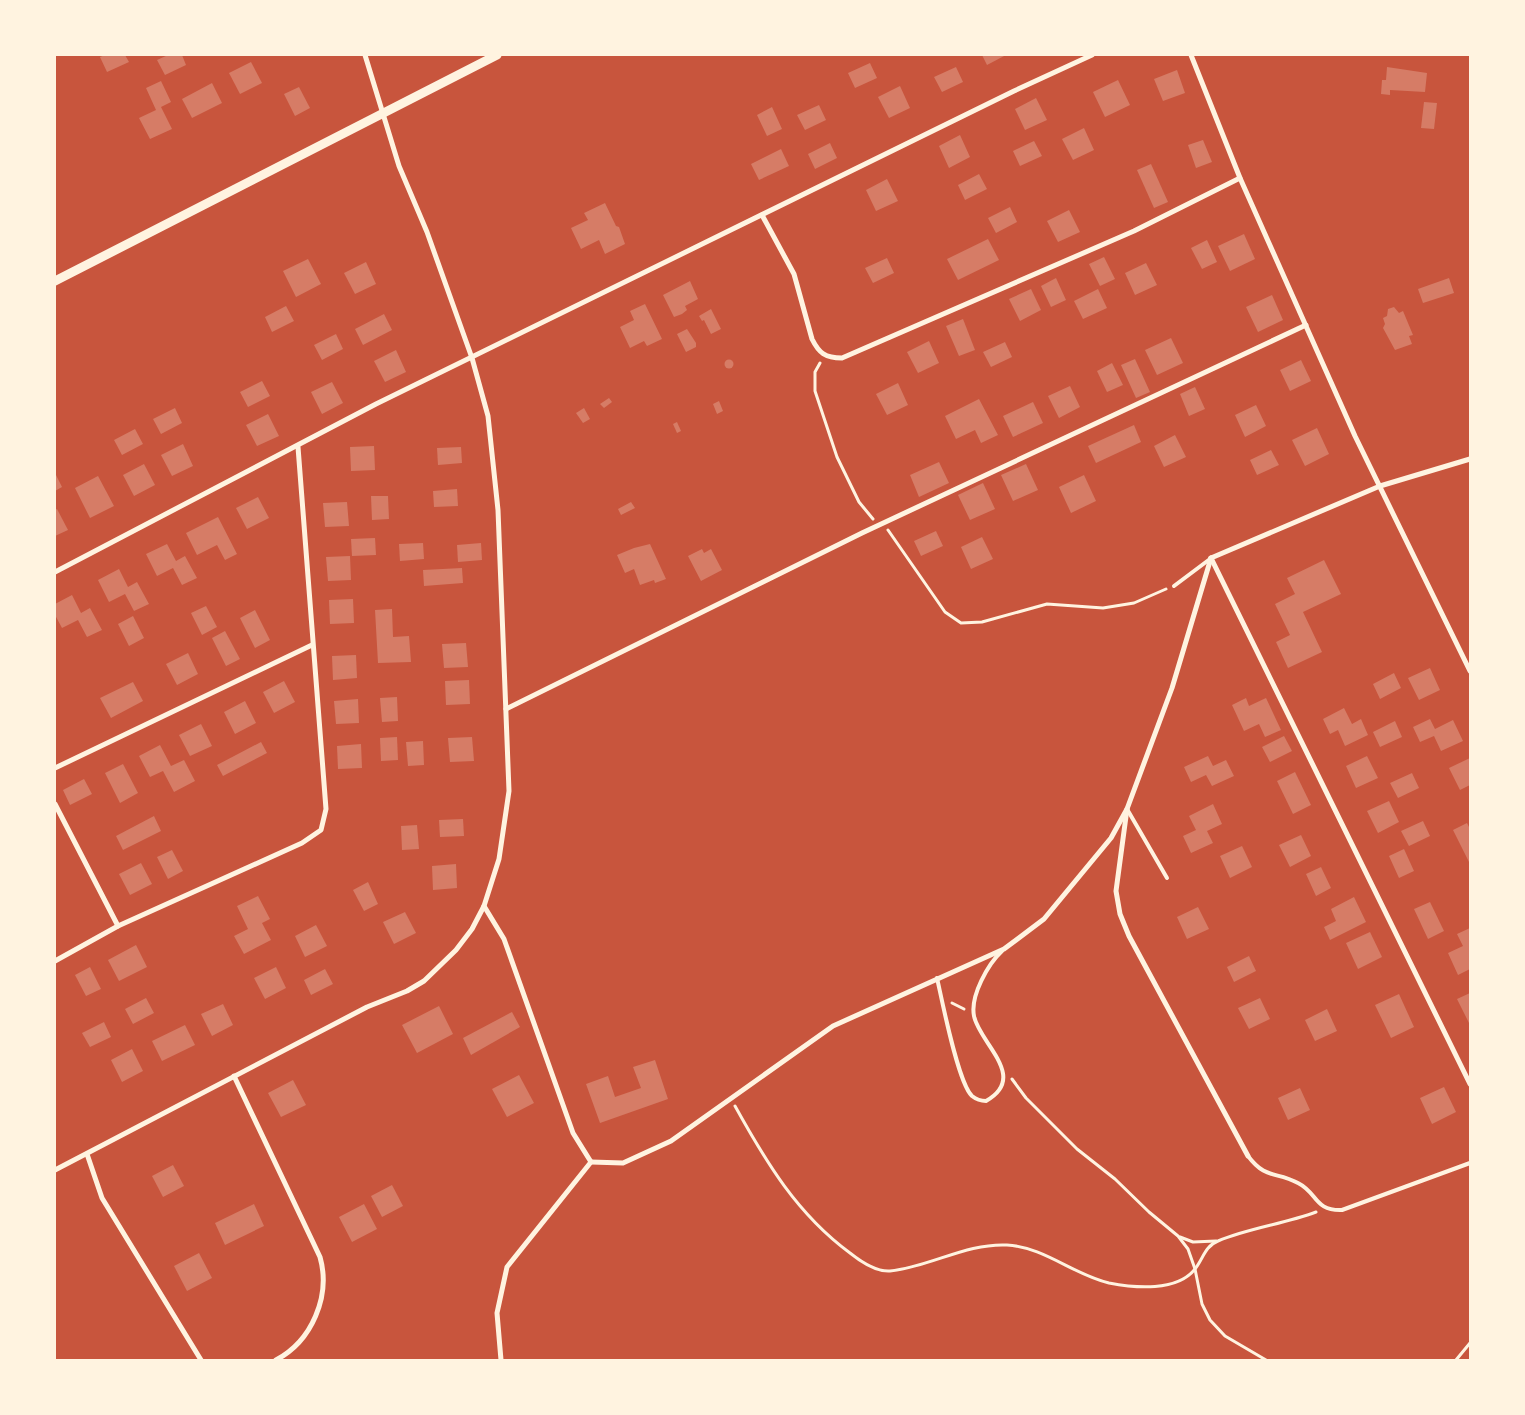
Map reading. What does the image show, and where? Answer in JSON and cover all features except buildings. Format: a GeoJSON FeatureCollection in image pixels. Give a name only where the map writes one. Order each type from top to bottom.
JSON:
{"type":"FeatureCollection","features":[{"type":"Feature","properties":{"kind":"street"},"geometry":{"type":"LineString","coordinates":[[55,1170],[367,1007],[407,991],[424,981],[456,950],[472,929],[484,906],[499,859],[509,790],[494,461],[488,416],[472,358],[382,114],[365,55]]}},
{"type":"Feature","properties":{"kind":"street"},"geometry":{"type":"LineString","coordinates":[[55,281],[497,55]]}},
{"type":"Feature","properties":{"kind":"street"},"geometry":{"type":"LineString","coordinates":[[55,572],[298,447],[376,404],[1014,91],[1092,55]]}},
{"type":"Feature","properties":{"kind":"street"},"geometry":{"type":"LineString","coordinates":[[1191,55],[1240,178],[1306,325],[1380,486],[1470,671]]}},
{"type":"Feature","properties":{"kind":"street"},"geometry":{"type":"LineString","coordinates":[[762,215],[794,274],[812,339],[824,356],[842,358],[1134,231],[1240,178]]}},
{"type":"Feature","properties":{"kind":"street"},"geometry":{"type":"LineString","coordinates":[[506,709],[881,524],[1306,325]]}},
{"type":"Feature","properties":{"kind":"street"},"geometry":{"type":"LineString","coordinates":[[55,962],[118,926],[302,843],[320,830],[326,810],[298,447]]}},
{"type":"Feature","properties":{"kind":"street"},"geometry":{"type":"LineString","coordinates":[[1211,558],[1380,486],[1470,459]]}},
{"type":"Feature","properties":{"kind":"street"},"geometry":{"type":"LineString","coordinates":[[591,1162],[623,1163],[670,1141],[834,1026],[1004,949],[1044,919],[1112,838],[1127,809],[1172,688],[1211,558]]}},
{"type":"Feature","properties":{"kind":"street"},"geometry":{"type":"LineString","coordinates":[[1211,558],[1470,1084]]}},
{"type":"Feature","properties":{"kind":"street"},"geometry":{"type":"LineString","coordinates":[[55,768],[312,645]]}},
{"type":"Feature","properties":{"kind":"street"},"geometry":{"type":"LineString","coordinates":[[55,804],[118,926]]}},
{"type":"Feature","properties":{"kind":"street"},"geometry":{"type":"LineString","coordinates":[[1127,809],[1116,891],[1120,914],[1129,936],[1248,1156]]}},
{"type":"Feature","properties":{"kind":"street"},"geometry":{"type":"LineString","coordinates":[[484,906],[504,939],[573,1133],[591,1162]]}},
{"type":"Feature","properties":{"kind":"street"},"geometry":{"type":"LineString","coordinates":[[234,1076],[324,1269],[325,1281],[322,1299],[314,1321],[296,1346],[276,1360]]}},
{"type":"Feature","properties":{"kind":"street"},"geometry":{"type":"LineString","coordinates":[[87,1154],[102,1198],[201,1360]]}},
{"type":"Feature","properties":{"kind":"street"},"geometry":{"type":"LineString","coordinates":[[501,1360],[497,1313],[507,1267],[591,1162]]}},
{"type":"Feature","properties":{"kind":"lane"},"geometry":{"type":"LineString","coordinates":[[1174,586],[1211,558]]}},
{"type":"Feature","properties":{"kind":"lane"},"geometry":{"type":"LineString","coordinates":[[1127,809],[1167,878]]}},
{"type":"Feature","properties":{"kind":"lane"},"geometry":{"type":"LineString","coordinates":[[937,978],[951,1041],[971,1095],[978,1100],[986,1101],[994,1096],[1003,1080],[1001,1065],[974,1018],[973,1006],[987,970],[1004,949]]}},
{"type":"Feature","properties":{"kind":"lane"},"geometry":{"type":"LineString","coordinates":[[1248,1156],[1263,1172],[1301,1185],[1322,1206],[1332,1210],[1342,1210],[1470,1164]]}},
{"type":"Feature","properties":{"kind":"path"},"geometry":{"type":"LineString","coordinates":[[824,356],[816,372],[815,391],[837,457],[859,502],[867,513],[881,524],[898,543],[945,612],[961,623],[982,622],[1047,604],[1104,608],[1155,596],[1174,586]]}},
{"type":"Feature","properties":{"kind":"path"},"geometry":{"type":"LineString","coordinates":[[1001,1065],[1026,1098],[1077,1149],[1115,1179],[1149,1212],[1178,1236],[1188,1249],[1195,1268],[1202,1304],[1210,1320],[1225,1336],[1266,1360]]}},
{"type":"Feature","properties":{"kind":"path"},"geometry":{"type":"LineString","coordinates":[[731,1098],[762,1154],[794,1201],[843,1248],[872,1268],[887,1271],[902,1270],[971,1249],[1000,1245],[1028,1249],[1108,1282],[1136,1286],[1174,1283],[1187,1277],[1205,1251],[1219,1240]]}},
{"type":"Feature","properties":{"kind":"path"},"geometry":{"type":"LineString","coordinates":[[1178,1236],[1193,1242],[1219,1240],[1307,1215],[1322,1206]]}},
{"type":"Feature","properties":{"kind":"path"},"geometry":{"type":"LineString","coordinates":[[1456,1360],[1470,1343]]}}]}
